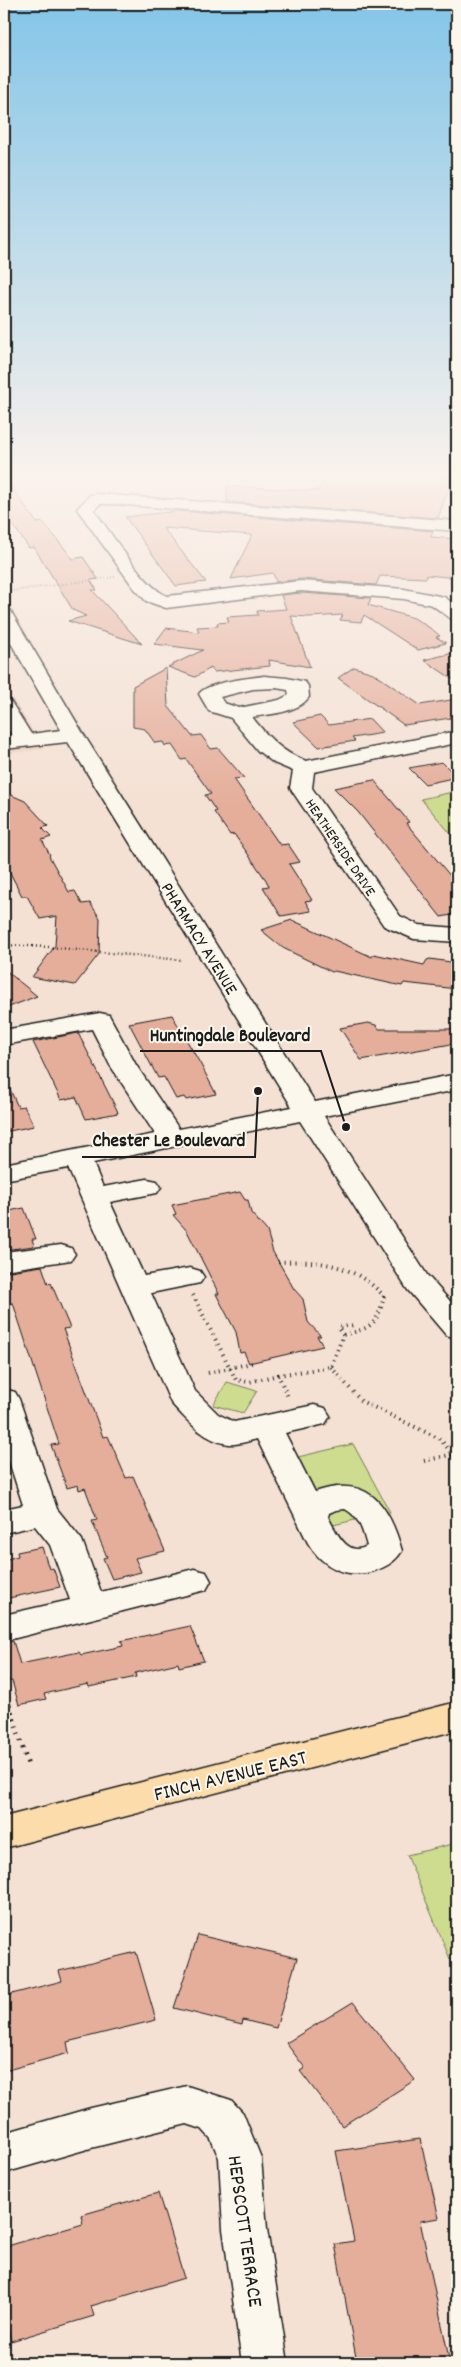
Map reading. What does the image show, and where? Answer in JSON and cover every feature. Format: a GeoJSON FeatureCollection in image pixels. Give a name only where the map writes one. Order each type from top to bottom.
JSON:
{"type":"FeatureCollection","features":[{"type":"Feature","properties":{"kind":"main road","name":"FINCH AVENUE EAST"},"geometry":{"type":"LineString","coordinates":[[4,1833],[457,1716]]}},
{"type":"Feature","properties":{"kind":"street"},"geometry":{"type":"LineString","coordinates":[[141,583],[152,596],[166,602],[301,586],[404,594],[438,601],[457,614]]}},
{"type":"Feature","properties":{"kind":"street","name":"PHARMACY AVENUE"},"geometry":{"type":"LineString","coordinates":[[4,616],[74,735],[369,1210],[417,1282],[457,1328]]}},
{"type":"Feature","properties":{"kind":"street"},"geometry":{"type":"LineString","coordinates":[[4,656],[25,652]]}},
{"type":"Feature","properties":{"kind":"street"},"geometry":{"type":"LineString","coordinates":[[4,706],[25,741]]}},
{"type":"Feature","properties":{"kind":"street"},"geometry":{"type":"LineString","coordinates":[[238,714],[265,747],[280,759],[304,768],[457,737]]}},
{"type":"Feature","properties":{"kind":"street"},"geometry":{"type":"LineString","coordinates":[[4,743],[74,735]]}},
{"type":"Feature","properties":{"kind":"street","name":"HEATHERSIDE DRIVE"},"geometry":{"type":"LineString","coordinates":[[304,768],[301,788],[392,921],[414,932],[457,935]]}},
{"type":"Feature","properties":{"kind":"street"},"geometry":{"type":"LineString","coordinates":[[4,1037],[100,1020],[123,1065],[172,1140]]}},
{"type":"Feature","properties":{"kind":"street"},"geometry":{"type":"LineString","coordinates":[[4,1172],[457,1082]]}},
{"type":"Feature","properties":{"kind":"street"},"geometry":{"type":"LineString","coordinates":[[77,1158],[182,1396],[207,1422],[232,1434],[266,1426],[302,1409]]}},
{"type":"Feature","properties":{"kind":"street"},"geometry":{"type":"LineString","coordinates":[[93,1197],[147,1187]]}},
{"type":"Feature","properties":{"kind":"street"},"geometry":{"type":"LineString","coordinates":[[4,1261],[61,1254]]}},
{"type":"Feature","properties":{"kind":"street"},"geometry":{"type":"LineString","coordinates":[[134,1287],[191,1285]]}},
{"type":"Feature","properties":{"kind":"street"},"geometry":{"type":"LineString","coordinates":[[4,1399],[42,1513],[65,1540],[90,1608]]}},
{"type":"Feature","properties":{"kind":"street"},"geometry":{"type":"LineString","coordinates":[[266,1426],[312,1516]]}},
{"type":"Feature","properties":{"kind":"street"},"geometry":{"type":"LineString","coordinates":[[4,1520],[42,1513]]}},
{"type":"Feature","properties":{"kind":"street"},"geometry":{"type":"LineString","coordinates":[[4,1628],[194,1581]]}},
{"type":"Feature","properties":{"kind":"street","name":"HEPSCOTT TERRACE"},"geometry":{"type":"LineString","coordinates":[[4,2153],[90,2128],[187,2105],[216,2114],[228,2127],[240,2158],[245,2229],[264,2363]]}},
{"type":"Feature","properties":{"kind":"path"},"geometry":{"type":"LineString","coordinates":[[4,592],[69,583]]}},
{"type":"Feature","properties":{"kind":"path"},"geometry":{"type":"LineString","coordinates":[[4,944],[182,960]]}},
{"type":"Feature","properties":{"kind":"path"},"geometry":{"type":"LineString","coordinates":[[278,1262],[299,1260],[339,1267],[364,1277],[384,1296],[380,1312],[367,1329],[343,1335]]}},
{"type":"Feature","properties":{"kind":"path"},"geometry":{"type":"LineString","coordinates":[[191,1285],[236,1380],[248,1382],[330,1367]]}},
{"type":"Feature","properties":{"kind":"path"},"geometry":{"type":"LineString","coordinates":[[343,1335],[338,1328],[354,1325]]}},
{"type":"Feature","properties":{"kind":"path"},"geometry":{"type":"LineString","coordinates":[[330,1367],[343,1335]]}},
{"type":"Feature","properties":{"kind":"path"},"geometry":{"type":"LineString","coordinates":[[208,1373],[256,1362]]}},
{"type":"Feature","properties":{"kind":"path"},"geometry":{"type":"LineString","coordinates":[[330,1367],[362,1401],[440,1439],[457,1459]]}},
{"type":"Feature","properties":{"kind":"path"},"geometry":{"type":"LineString","coordinates":[[278,1375],[302,1409]]}},
{"type":"Feature","properties":{"kind":"path"},"geometry":{"type":"LineString","coordinates":[[424,1461],[454,1454]]}},
{"type":"Feature","properties":{"kind":"path"},"geometry":{"type":"LineString","coordinates":[[4,1686],[28,1765]]}},
{"type":"Feature","properties":{"kind":"shaded area"},"geometry":{"type":"Polygon","coordinates":[[[4,684],[44,749],[4,754],[4,684]]]}},
{"type":"Feature","properties":{"kind":"green space"},"geometry":{"type":"Polygon","coordinates":[[[457,791],[457,841],[421,799],[457,791]]]}},
{"type":"Feature","properties":{"kind":"green space"},"geometry":{"type":"Polygon","coordinates":[[[227,1382],[257,1391],[243,1413],[213,1405],[227,1382]]]}},
{"type":"Feature","properties":{"kind":"green space"},"geometry":{"type":"Polygon","coordinates":[[[353,1444],[390,1512],[333,1525],[298,1457],[353,1444]]]}},
{"type":"Feature","properties":{"kind":"green space"},"geometry":{"type":"Polygon","coordinates":[[[457,1843],[457,1957],[450,1959],[407,1855],[457,1843]]]}},
{"type":"Feature","properties":{"kind":"building"},"geometry":{"type":"Polygon","coordinates":[[[57,583],[92,583],[97,590],[92,590],[142,644],[68,621],[86,616],[73,610],[57,583]]]}},
{"type":"Feature","properties":{"kind":"building"},"geometry":{"type":"Polygon","coordinates":[[[174,583],[195,583],[176,586],[174,583]]]}},
{"type":"Feature","properties":{"kind":"building"},"geometry":{"type":"Polygon","coordinates":[[[301,593],[371,598],[368,605],[414,618],[433,630],[440,636],[436,637],[446,643],[418,650],[364,615],[361,622],[340,620],[343,615],[291,616],[310,667],[269,660],[270,666],[214,672],[211,668],[195,677],[168,667],[203,650],[154,644],[166,628],[199,632],[197,627],[218,626],[217,623],[229,622],[227,617],[258,615],[257,611],[286,609],[281,595],[301,593]]]}},
{"type":"Feature","properties":{"kind":"building"},"geometry":{"type":"Polygon","coordinates":[[[457,652],[457,682],[424,660],[457,652]]]}},
{"type":"Feature","properties":{"kind":"building"},"geometry":{"type":"Polygon","coordinates":[[[354,667],[373,673],[420,705],[457,699],[457,717],[404,725],[338,678],[354,667]]]}},
{"type":"Feature","properties":{"kind":"building"},"geometry":{"type":"Polygon","coordinates":[[[166,668],[168,706],[192,736],[201,735],[211,749],[218,748],[244,778],[234,779],[280,845],[288,844],[300,862],[289,864],[312,900],[305,901],[311,911],[281,916],[263,887],[269,886],[266,880],[234,834],[230,835],[214,812],[216,811],[205,795],[211,794],[186,759],[182,760],[172,745],[165,746],[163,742],[155,743],[145,729],[133,727],[133,686],[166,668]]]}},
{"type":"Feature","properties":{"kind":"building"},"geometry":{"type":"Polygon","coordinates":[[[320,716],[329,725],[370,719],[383,733],[352,738],[355,741],[319,747],[293,722],[320,716]]]}},
{"type":"Feature","properties":{"kind":"building"},"geometry":{"type":"Polygon","coordinates":[[[442,762],[457,777],[425,784],[409,768],[442,762]]]}},
{"type":"Feature","properties":{"kind":"building"},"geometry":{"type":"Polygon","coordinates":[[[374,780],[409,822],[406,823],[457,884],[457,914],[441,917],[358,812],[334,788],[374,780]]]}},
{"type":"Feature","properties":{"kind":"building"},"geometry":{"type":"Polygon","coordinates":[[[4,792],[25,801],[48,826],[42,828],[51,837],[42,840],[69,892],[75,891],[82,904],[90,903],[100,918],[99,954],[75,985],[32,977],[55,946],[57,916],[40,919],[27,896],[22,896],[4,861],[4,792]]]}},
{"type":"Feature","properties":{"kind":"building"},"geometry":{"type":"Polygon","coordinates":[[[292,920],[372,957],[374,954],[424,965],[430,959],[457,963],[457,989],[404,983],[402,986],[332,972],[283,948],[261,930],[292,920]]]}},
{"type":"Feature","properties":{"kind":"building"},"geometry":{"type":"Polygon","coordinates":[[[4,969],[37,996],[4,1009],[4,969]]]}},
{"type":"Feature","properties":{"kind":"building"},"geometry":{"type":"Polygon","coordinates":[[[172,1015],[216,1094],[186,1100],[184,1097],[176,1099],[164,1077],[158,1078],[129,1023],[172,1015]]]}},
{"type":"Feature","properties":{"kind":"building"},"geometry":{"type":"Polygon","coordinates":[[[368,1023],[376,1025],[379,1029],[457,1029],[457,1043],[361,1060],[340,1028],[368,1023]]]}},
{"type":"Feature","properties":{"kind":"building"},"geometry":{"type":"Polygon","coordinates":[[[78,1033],[118,1113],[86,1119],[76,1097],[61,1100],[33,1042],[78,1033]]]}},
{"type":"Feature","properties":{"kind":"building"},"geometry":{"type":"Polygon","coordinates":[[[4,1076],[18,1107],[24,1106],[34,1126],[4,1132],[4,1076]]]}},
{"type":"Feature","properties":{"kind":"building"},"geometry":{"type":"Polygon","coordinates":[[[240,1192],[245,1200],[248,1200],[251,1213],[267,1231],[273,1252],[294,1289],[303,1299],[308,1322],[321,1336],[317,1336],[323,1346],[249,1363],[244,1352],[240,1353],[236,1332],[216,1294],[219,1294],[187,1231],[173,1215],[176,1214],[172,1205],[240,1192]]]}},
{"type":"Feature","properties":{"kind":"building"},"geometry":{"type":"Polygon","coordinates":[[[24,1208],[36,1239],[32,1239],[34,1246],[4,1250],[4,1212],[24,1208]]]}},
{"type":"Feature","properties":{"kind":"building"},"geometry":{"type":"Polygon","coordinates":[[[42,1266],[48,1284],[51,1283],[70,1328],[63,1329],[103,1437],[108,1436],[126,1478],[133,1476],[165,1551],[135,1558],[141,1572],[112,1579],[103,1558],[107,1557],[92,1521],[97,1520],[85,1488],[79,1490],[78,1485],[67,1488],[51,1445],[59,1444],[13,1303],[4,1304],[4,1272],[42,1266]]]}},
{"type":"Feature","properties":{"kind":"building"},"geometry":{"type":"Polygon","coordinates":[[[42,1547],[49,1569],[53,1568],[60,1587],[4,1599],[4,1560],[18,1556],[17,1552],[42,1547]]]}},
{"type":"Feature","properties":{"kind":"building"},"geometry":{"type":"Polygon","coordinates":[[[190,1626],[204,1661],[179,1667],[178,1663],[135,1673],[136,1677],[89,1687],[88,1684],[44,1694],[46,1699],[19,1705],[12,1681],[7,1681],[4,1669],[4,1643],[13,1641],[20,1664],[79,1652],[81,1655],[123,1646],[121,1641],[190,1626]]]}},
{"type":"Feature","properties":{"kind":"building"},"geometry":{"type":"Polygon","coordinates":[[[198,1935],[297,1958],[276,2028],[243,2020],[242,2025],[174,2008],[198,1935]]]}},
{"type":"Feature","properties":{"kind":"building"},"geometry":{"type":"Polygon","coordinates":[[[136,1952],[156,2020],[67,2042],[69,2053],[4,2071],[4,1996],[62,1981],[59,1971],[136,1952]]]}},
{"type":"Feature","properties":{"kind":"building"},"geometry":{"type":"Polygon","coordinates":[[[353,2002],[415,2080],[342,2126],[300,2071],[305,2068],[286,2043],[353,2002]]]}},
{"type":"Feature","properties":{"kind":"building"},"geometry":{"type":"Polygon","coordinates":[[[420,2139],[439,2218],[420,2221],[450,2363],[357,2363],[335,2244],[354,2241],[336,2151],[420,2139]]]}},
{"type":"Feature","properties":{"kind":"building"},"geometry":{"type":"Polygon","coordinates":[[[158,2193],[184,2278],[91,2306],[94,2316],[11,2341],[4,2311],[4,2247],[83,2224],[81,2215],[158,2193]]]}},
{"type":"Feature","properties":{"kind":"place","name":"Chester Le Boulevard"},"geometry":{"type":"Point","coordinates":[258,1091]}},
{"type":"Feature","properties":{"kind":"place","name":"Huntingdale Boulevard"},"geometry":{"type":"Point","coordinates":[346,1127]}}]}
